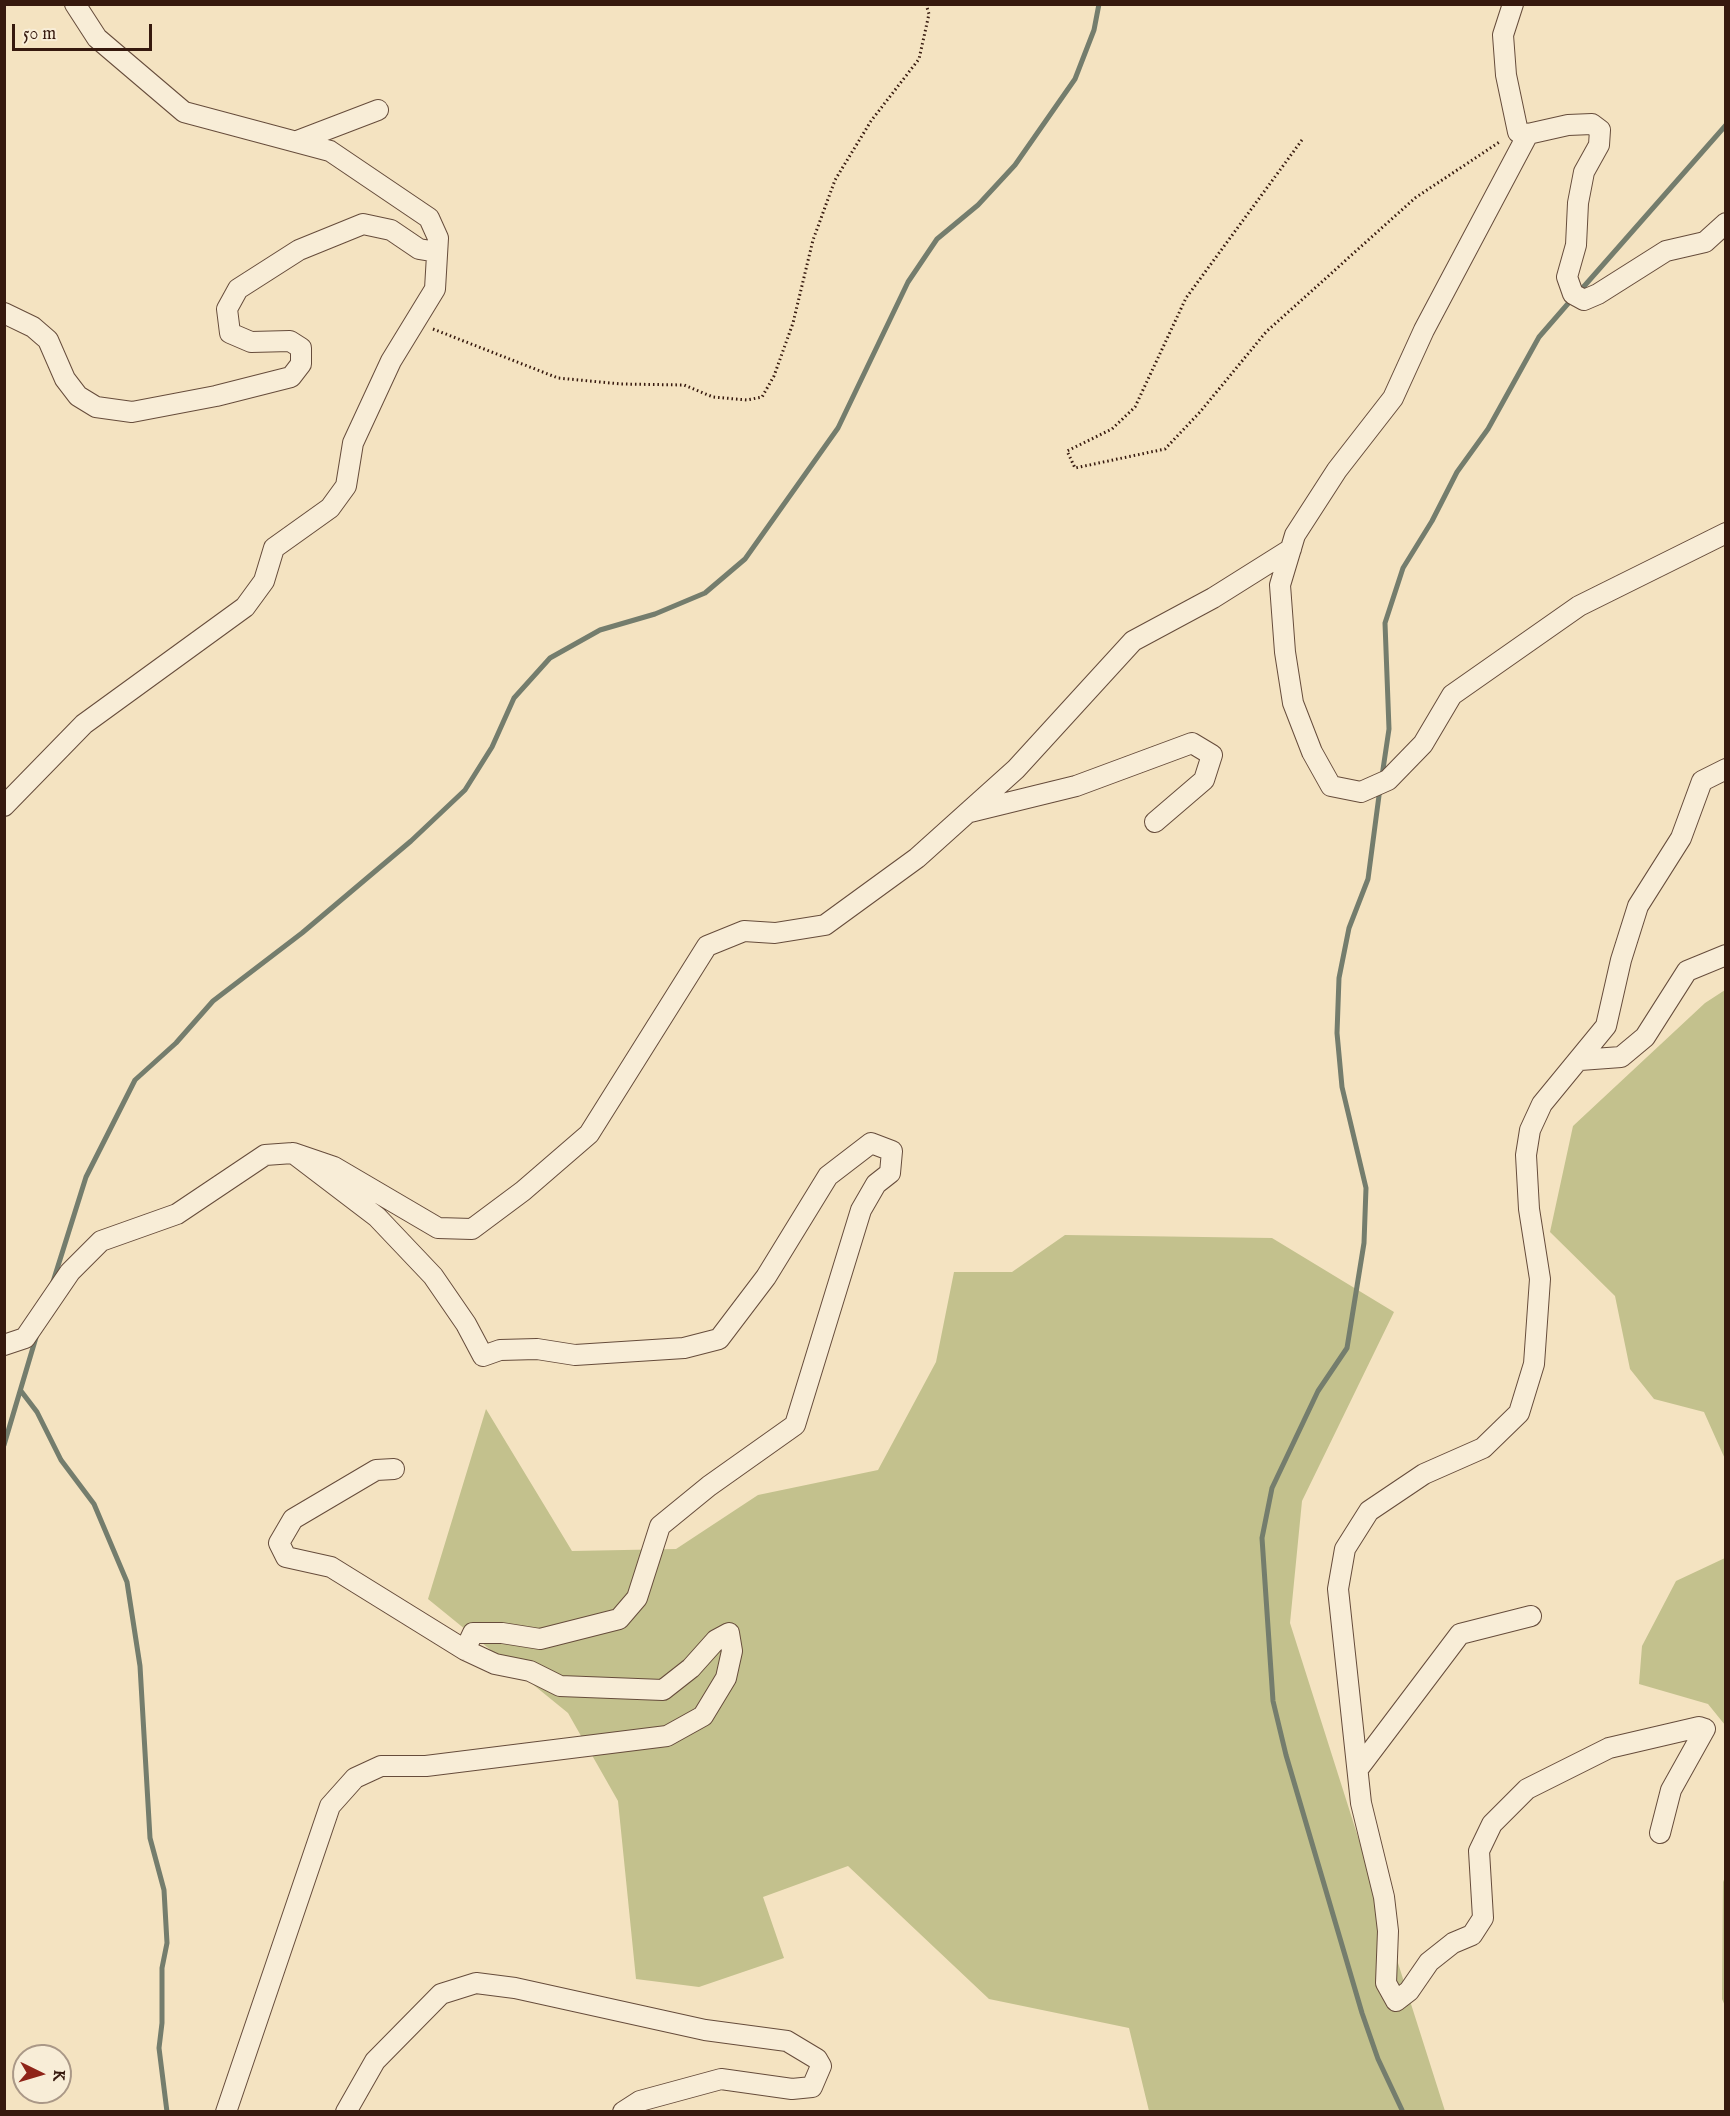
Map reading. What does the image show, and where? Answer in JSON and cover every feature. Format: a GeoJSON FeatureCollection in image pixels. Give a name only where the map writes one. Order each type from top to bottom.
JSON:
{"type":"FeatureCollection","features":[{"type":"Feature","properties":{"kind":"street"},"geometry":{"type":"LineString","coordinates":[[4,806],[84,724],[245,607],[264,581],[274,548],[330,508],[346,486],[352,443],[391,360],[435,289],[438,238],[429,218],[330,151],[184,112],[97,38],[75,4]]}},
{"type":"Feature","properties":{"kind":"street"},"geometry":{"type":"LineString","coordinates":[[1513,4],[1503,35],[1506,75],[1523,133],[1424,330],[1393,398],[1337,470],[1295,535],[1280,585],[1285,652],[1293,703],[1312,752],[1330,786],[1361,792],[1388,780],[1411,759],[1423,744],[1452,695],[1579,606],[1725,533]]}},
{"type":"Feature","properties":{"kind":"street"},"geometry":{"type":"LineString","coordinates":[[297,141],[378,110]]}},
{"type":"Feature","properties":{"kind":"street"},"geometry":{"type":"LineString","coordinates":[[1523,133],[1568,125],[1592,124],[1600,130],[1599,145],[1584,172],[1575,245],[1567,277],[1573,294],[1584,300],[1627,278],[1666,251],[1705,242],[1725,223]]}},
{"type":"Feature","properties":{"kind":"street"},"geometry":{"type":"LineString","coordinates":[[4,313],[33,327],[48,340],[65,379],[78,396],[96,407],[132,412],[216,396],[291,377],[301,364],[301,348],[290,341],[251,342],[230,333],[226,309],[238,289],[298,250],[363,224],[391,230],[419,249],[437,252]]}},
{"type":"Feature","properties":{"kind":"street"},"geometry":{"type":"LineString","coordinates":[[4,1345],[25,1338],[70,1272],[101,1241],[177,1214],[265,1155],[293,1153],[334,1167],[438,1228],[472,1229],[523,1191],[589,1134],[707,946],[744,931],[775,933],[825,925],[917,858],[1016,769],[1133,641],[1213,598],[1291,549]]}},
{"type":"Feature","properties":{"kind":"street"},"geometry":{"type":"LineString","coordinates":[[968,812],[1076,786],[1192,743],[1212,755],[1204,780],[1155,822]]}},
{"type":"Feature","properties":{"kind":"street"},"geometry":{"type":"LineString","coordinates":[[1660,1833],[1671,1790],[1705,1729],[1699,1727],[1610,1748],[1527,1789],[1492,1824],[1479,1851],[1483,1918],[1472,1935],[1453,1943],[1429,1962],[1409,1991],[1396,2001],[1386,1983],[1388,1931],[1384,1897],[1362,1803],[1338,1589],[1345,1549],[1369,1511],[1424,1474],[1483,1448],[1519,1413],[1534,1364],[1540,1279],[1529,1209],[1526,1155],[1530,1130],[1542,1104],[1606,1026],[1621,960],[1638,906],[1681,838],[1702,781],[1725,769]]}},
{"type":"Feature","properties":{"kind":"street"},"geometry":{"type":"LineString","coordinates":[[1580,1060],[1621,1058],[1645,1037],[1687,971],[1725,955]]}},
{"type":"Feature","properties":{"kind":"street"},"geometry":{"type":"LineString","coordinates":[[293,1153],[377,1216],[433,1276],[466,1324],[483,1356],[501,1350],[528,1349],[575,1355],[684,1348],[719,1339],[766,1276],[828,1176],[871,1143],[892,1151],[890,1173],[876,1184],[861,1210],[795,1425],[709,1486],[660,1526],[637,1598],[619,1619],[540,1639],[502,1633],[473,1633],[465,1650]]}},
{"type":"Feature","properties":{"kind":"street"},"geometry":{"type":"LineString","coordinates":[[226,2112],[330,1806],[355,1778],[381,1766],[426,1766],[667,1736],[704,1716],[726,1678],[732,1652],[729,1633],[716,1640],[691,1668],[663,1689],[560,1686],[530,1671],[495,1664],[465,1650],[331,1567],[285,1557],[279,1543],[293,1519],[376,1470],[394,1469]]}},
{"type":"Feature","properties":{"kind":"street"},"geometry":{"type":"LineString","coordinates":[[1358,1769],[1460,1634],[1531,1616]]}},
{"type":"Feature","properties":{"kind":"street"},"geometry":{"type":"LineString","coordinates":[[346,2112],[375,2061],[441,1994],[476,1983],[515,1988],[705,2030],[787,2041],[816,2059],[822,2066],[812,2087],[792,2089],[722,2079],[640,2101],[623,2112]]}},
{"type":"Feature","properties":{"kind":"path"},"geometry":{"type":"LineString","coordinates":[[415,321],[558,378],[621,384],[684,385],[713,397],[747,400],[762,397],[774,376],[793,323],[813,240],[835,180],[871,121],[919,59],[928,14],[926,4]]}},
{"type":"Feature","properties":{"kind":"path"},"geometry":{"type":"LineString","coordinates":[[1302,140],[1186,298],[1135,406],[1112,429],[1067,451],[1075,468],[1165,449],[1200,412],[1275,324],[1415,198],[1495,144],[1523,133]]}},
{"type":"Feature","properties":{"kind":"shaded area"},"geometry":{"type":"Polygon","coordinates":[[[1725,990],[1725,1459],[1704,1412],[1654,1399],[1630,1369],[1615,1296],[1550,1232],[1573,1126],[1705,1003],[1725,990]]]}},
{"type":"Feature","properties":{"kind":"shaded area"},"geometry":{"type":"Polygon","coordinates":[[[1065,1235],[1272,1238],[1394,1312],[1302,1501],[1290,1623],[1445,2111],[1149,2111],[1129,2028],[989,1999],[848,1866],[763,1897],[784,1958],[699,1987],[636,1979],[618,1801],[568,1713],[428,1599],[486,1409],[572,1551],[676,1549],[758,1495],[878,1470],[936,1362],[954,1272],[1012,1272],[1065,1235]]]}},
{"type":"Feature","properties":{"kind":"shaded area"},"geometry":{"type":"Polygon","coordinates":[[[1725,1558],[1725,1725],[1708,1704],[1639,1684],[1642,1646],[1676,1581],[1725,1558]]]}},
{"type":"Feature","properties":{"kind":"shaded area"},"geometry":{"type":"Polygon","coordinates":[[[1725,1877],[1725,2006],[1722,1999],[1723,1882],[1725,1877]]]}},
{"type":"Feature","properties":{"kind":"waterway"},"geometry":{"type":"LineString","coordinates":[[52,1285],[86,1177],[135,1080],[176,1043],[213,1001],[302,933],[411,841],[465,790],[492,747],[514,698],[550,658],[600,630],[655,614],[705,593],[745,559],[838,428],[908,282],[937,239],[978,205],[1015,165],[1075,79],[1094,30],[1099,4]]}},
{"type":"Feature","properties":{"kind":"waterway"},"geometry":{"type":"LineString","coordinates":[[1579,292],[1726,125]]}},
{"type":"Feature","properties":{"kind":"waterway"},"geometry":{"type":"LineString","coordinates":[[1382,776],[1389,729],[1385,623],[1403,568],[1432,521],[1457,472],[1488,429],[1539,337],[1572,299]]}},
{"type":"Feature","properties":{"kind":"waterway"},"geometry":{"type":"LineString","coordinates":[[1380,788],[1368,879],[1349,928],[1339,978],[1337,1033],[1342,1087],[1366,1188],[1364,1243],[1347,1348],[1318,1391],[1272,1488],[1262,1538],[1273,1701],[1286,1755],[1362,2013],[1378,2059],[1402,2110]]}},
{"type":"Feature","properties":{"kind":"waterway"},"geometry":{"type":"LineString","coordinates":[[4,1445],[37,1334]]}},
{"type":"Feature","properties":{"kind":"waterway"},"geometry":{"type":"LineString","coordinates":[[21,1391],[37,1412],[61,1460],[94,1504],[127,1582],[140,1666],[150,1838],[164,1890],[167,1943],[162,1968],[162,2023],[159,2048],[167,2112]]}}]}
